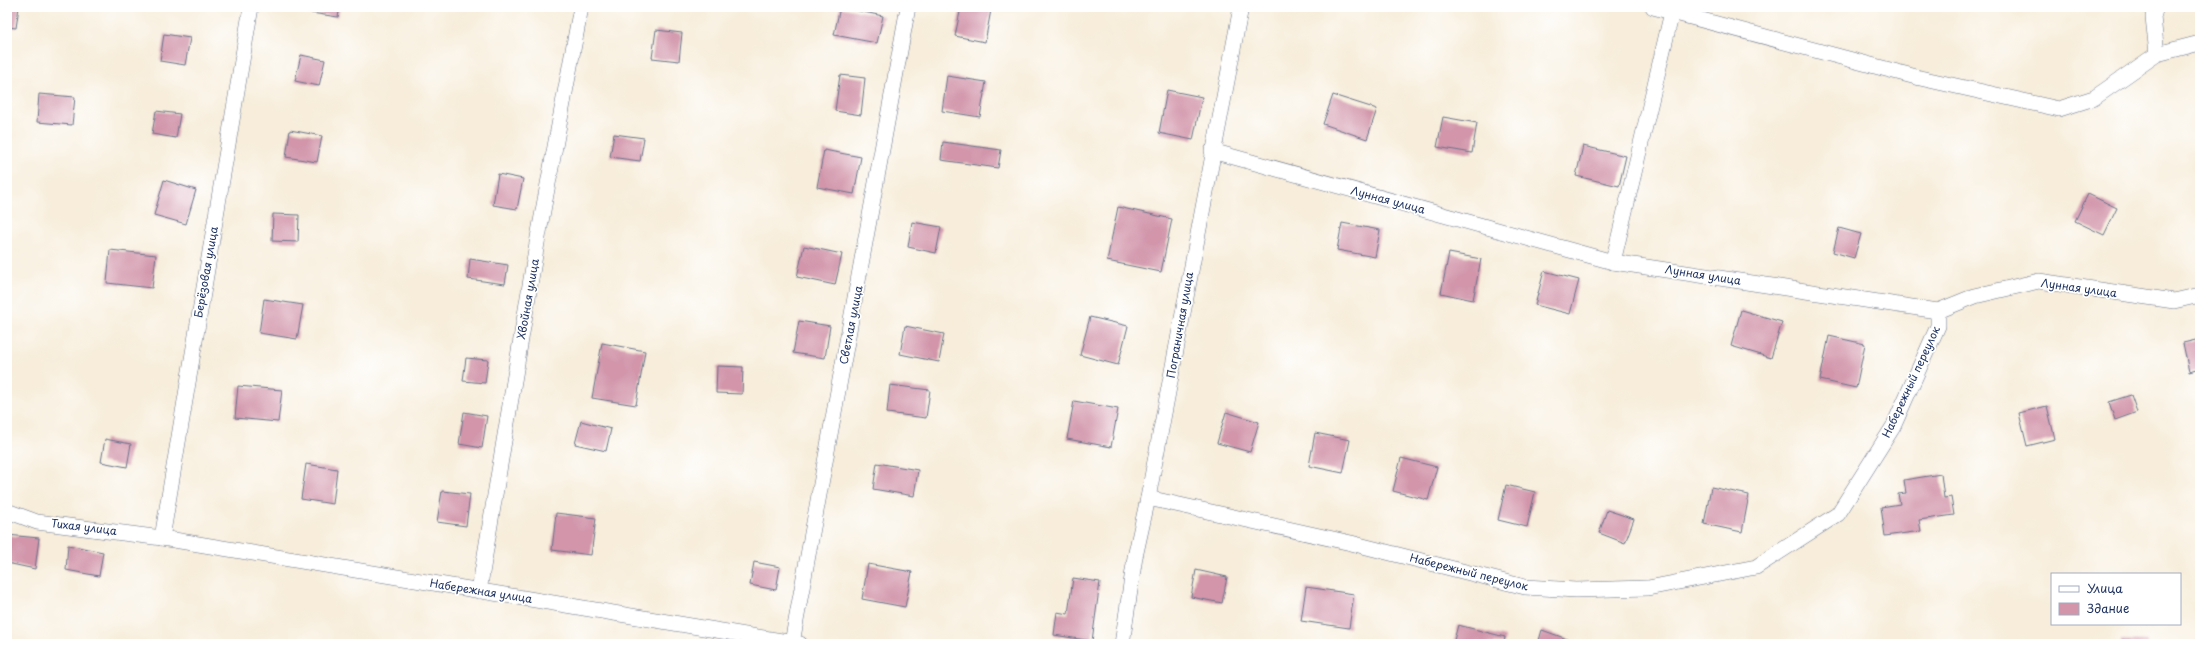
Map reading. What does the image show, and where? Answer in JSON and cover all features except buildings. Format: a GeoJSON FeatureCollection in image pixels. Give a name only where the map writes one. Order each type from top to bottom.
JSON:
{"type":"FeatureCollection","features":[{"type":"Feature","properties":{"kind":"street","name":"Берёзовая улица"},"geometry":{"type":"LineString","coordinates":[[162,538],[251,7]]}},
{"type":"Feature","properties":{"kind":"street","name":"Хвойная улица"},"geometry":{"type":"LineString","coordinates":[[479,591],[537,243],[581,7]]}},
{"type":"Feature","properties":{"kind":"street","name":"Светлая улица"},"geometry":{"type":"LineString","coordinates":[[796,643],[908,7]]}},
{"type":"Feature","properties":{"kind":"street","name":"Пограничная улица"},"geometry":{"type":"LineString","coordinates":[[1122,644],[1135,557],[1148,498],[1240,7]]}},
{"type":"Feature","properties":{"kind":"street"},"geometry":{"type":"LineString","coordinates":[[1653,7],[1920,78],[2058,109],[2094,98],[2157,54],[2200,43]]}},
{"type":"Feature","properties":{"kind":"street"},"geometry":{"type":"LineString","coordinates":[[2156,7],[2153,17],[2157,54]]}},
{"type":"Feature","properties":{"kind":"street"},"geometry":{"type":"LineString","coordinates":[[1612,262],[1672,12]]}},
{"type":"Feature","properties":{"kind":"street","name":"Лунная улица"},"geometry":{"type":"LineString","coordinates":[[1212,151],[1612,262],[1938,311],[1975,296],[2039,281],[2174,301],[2200,295]]}},
{"type":"Feature","properties":{"kind":"street","name":"Набережный переулок"},"geometry":{"type":"LineString","coordinates":[[1148,498],[1351,543],[1525,587],[1576,590],[1648,588],[1756,567],[1838,514],[1893,427],[1938,326],[1938,311]]}},
{"type":"Feature","properties":{"kind":"street","name":"Тихая улица"},"geometry":{"type":"LineString","coordinates":[[7,511],[38,522],[162,538]]}},
{"type":"Feature","properties":{"kind":"street","name":"Набережная улица"},"geometry":{"type":"LineString","coordinates":[[162,538],[796,643]]}}]}
